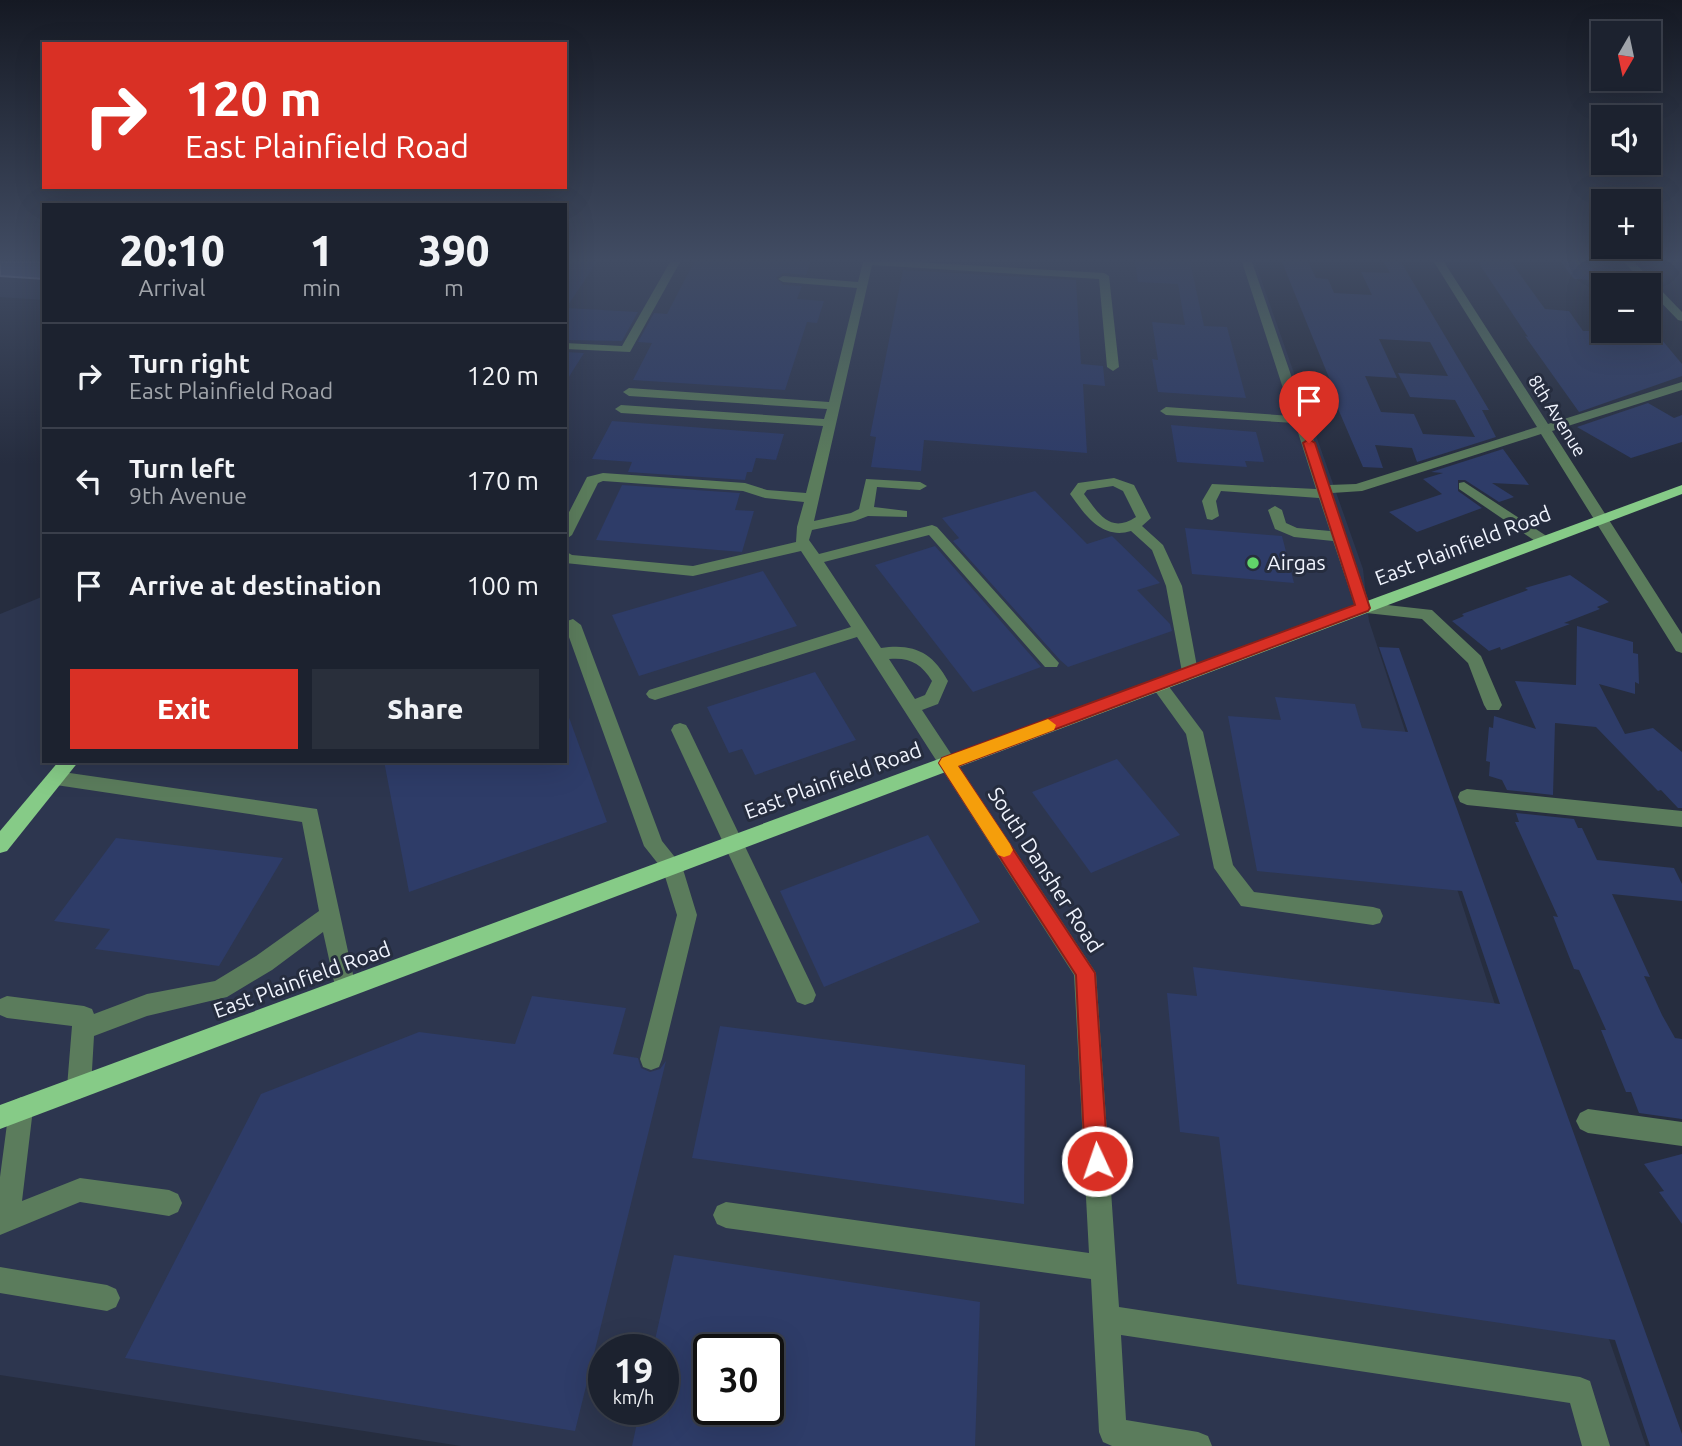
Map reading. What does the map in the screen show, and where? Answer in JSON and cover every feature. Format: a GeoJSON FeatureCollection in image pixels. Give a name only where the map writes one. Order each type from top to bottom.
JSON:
{"type":"FeatureCollection","features":[{"type":"Feature","properties":{"kind":"main road","name":"East Plainfield Road"},"geometry":{"type":"LineString","coordinates":[[10,1113],[1543,540],[1681,491]]}},
{"type":"Feature","properties":{"kind":"main road"},"geometry":{"type":"LineString","coordinates":[[0,845],[68,763]]}},
{"type":"Feature","properties":{"kind":"street"},"geometry":{"type":"LineString","coordinates":[[567,346],[626,350],[637,329]]}},
{"type":"Feature","properties":{"kind":"street"},"geometry":{"type":"LineString","coordinates":[[808,544],[811,498],[852,329]]}},
{"type":"Feature","properties":{"kind":"street"},"geometry":{"type":"LineString","coordinates":[[1109,329],[1113,367]]}},
{"type":"Feature","properties":{"kind":"street"},"geometry":{"type":"LineString","coordinates":[[1270,329],[1363,608],[1404,616],[1426,614],[1475,660],[1493,705]]}},
{"type":"Feature","properties":{"kind":"street","name":"8th Avenue"},"geometry":{"type":"LineString","coordinates":[[1482,329],[1682,647]]}},
{"type":"Feature","properties":{"kind":"street"},"geometry":{"type":"LineString","coordinates":[[1212,516],[1209,502],[1217,487],[1326,491],[1357,488],[1682,386]]}},
{"type":"Feature","properties":{"kind":"street"},"geometry":{"type":"LineString","coordinates":[[629,392],[832,415]]}},
{"type":"Feature","properties":{"kind":"street"},"geometry":{"type":"LineString","coordinates":[[621,409],[832,415]]}},
{"type":"Feature","properties":{"kind":"street"},"geometry":{"type":"LineString","coordinates":[[1166,411],[1301,420]]}},
{"type":"Feature","properties":{"kind":"street"},"geometry":{"type":"LineString","coordinates":[[567,531],[592,480],[603,477],[745,487],[765,494],[811,498]]}},
{"type":"Feature","properties":{"kind":"street"},"geometry":{"type":"LineString","coordinates":[[866,511],[871,482],[919,486]]}},
{"type":"Feature","properties":{"kind":"street"},"geometry":{"type":"LineString","coordinates":[[1114,482],[1129,488],[1144,518],[1134,526],[1109,530],[1099,524],[1077,494],[1083,486],[1114,482]]}},
{"type":"Feature","properties":{"kind":"street"},"geometry":{"type":"LineString","coordinates":[[1464,486],[1543,540]]}},
{"type":"Feature","properties":{"kind":"street"},"geometry":{"type":"LineString","coordinates":[[1275,510],[1280,526],[1287,529],[1340,537]]}},
{"type":"Feature","properties":{"kind":"street"},"geometry":{"type":"LineString","coordinates":[[808,544],[866,511],[902,514]]}},
{"type":"Feature","properties":{"kind":"street"},"geometry":{"type":"LineString","coordinates":[[1134,526],[1158,548],[1174,586],[1191,672]]}},
{"type":"Feature","properties":{"kind":"street"},"geometry":{"type":"LineString","coordinates":[[567,558],[693,571],[808,544],[932,530],[1051,663]]}},
{"type":"Feature","properties":{"kind":"street","name":"South Dansher Road"},"geometry":{"type":"LineString","coordinates":[[808,544],[877,655],[1085,973],[1113,1432],[1198,1446]]}},
{"type":"Feature","properties":{"kind":"street"},"geometry":{"type":"LineString","coordinates":[[573,625],[654,846],[672,866],[687,915],[651,1059]]}},
{"type":"Feature","properties":{"kind":"street"},"geometry":{"type":"LineString","coordinates":[[655,694],[861,630]]}},
{"type":"Feature","properties":{"kind":"street"},"geometry":{"type":"LineString","coordinates":[[877,655],[901,650],[931,664],[940,681],[932,699],[911,707]]}},
{"type":"Feature","properties":{"kind":"street"},"geometry":{"type":"LineString","coordinates":[[1158,684],[1194,732],[1224,868],[1248,900],[1373,916]]}},
{"type":"Feature","properties":{"kind":"street"},"geometry":{"type":"LineString","coordinates":[[680,730],[805,995]]}},
{"type":"Feature","properties":{"kind":"street"},"geometry":{"type":"LineString","coordinates":[[56,778],[310,815],[345,988]]}},
{"type":"Feature","properties":{"kind":"street"},"geometry":{"type":"LineString","coordinates":[[1467,797],[1682,819]]}},
{"type":"Feature","properties":{"kind":"street"},"geometry":{"type":"LineString","coordinates":[[85,1028],[147,1005],[219,990],[264,963],[330,915]]}},
{"type":"Feature","properties":{"kind":"street"},"geometry":{"type":"LineString","coordinates":[[7,1007],[84,1017],[79,1087]]}},
{"type":"Feature","properties":{"kind":"street"},"geometry":{"type":"LineString","coordinates":[[10,1113],[4,1221],[80,1190],[169,1203]]}},
{"type":"Feature","properties":{"kind":"street"},"geometry":{"type":"LineString","coordinates":[[1588,1121],[1682,1134]]}},
{"type":"Feature","properties":{"kind":"street"},"geometry":{"type":"LineString","coordinates":[[726,1215],[1103,1268]]}},
{"type":"Feature","properties":{"kind":"street"},"geometry":{"type":"LineString","coordinates":[[0,1280],[107,1298]]}},
{"type":"Feature","properties":{"kind":"street"},"geometry":{"type":"LineString","coordinates":[[1107,1319],[1580,1391],[1596,1446]]}},
{"type":"Feature","properties":{"kind":"shaded area"},"geometry":{"type":"Polygon","coordinates":[[[567,329],[1279,329],[1363,569],[1369,621],[1531,1114],[1646,1446],[461,1446],[0,1375],[0,614],[42,597],[42,763],[567,763],[567,329]]]}},
{"type":"Feature","properties":{"kind":"building"},"geometry":{"type":"Polygon","coordinates":[[[567,329],[628,329],[622,341],[567,340],[567,329]]]}},
{"type":"Feature","properties":{"kind":"building"},"geometry":{"type":"Polygon","coordinates":[[[645,329],[805,329],[785,390],[633,380],[652,343],[638,342],[645,329]]]}},
{"type":"Feature","properties":{"kind":"building"},"geometry":{"type":"Polygon","coordinates":[[[891,329],[1079,329],[1081,364],[1103,366],[1105,386],[1083,384],[1087,453],[924,440],[921,471],[871,467],[876,437],[870,436],[891,329]]]}},
{"type":"Feature","properties":{"kind":"building"},"geometry":{"type":"Polygon","coordinates":[[[1153,329],[1228,329],[1246,398],[1158,392],[1152,359],[1158,360],[1153,329]]]}},
{"type":"Feature","properties":{"kind":"building"},"geometry":{"type":"Polygon","coordinates":[[[1309,329],[1441,329],[1489,410],[1482,410],[1496,437],[1417,462],[1412,448],[1375,445],[1383,468],[1363,467],[1330,390],[1334,390],[1309,329]],[[1379,339],[1397,378],[1365,376],[1381,412],[1414,414],[1423,434],[1475,437],[1455,400],[1410,397],[1398,373],[1448,376],[1430,342],[1379,339]]]}},
{"type":"Feature","properties":{"kind":"building"},"geometry":{"type":"Polygon","coordinates":[[[1523,329],[1582,329],[1591,331],[1591,343],[1661,343],[1662,340],[1682,364],[1682,376],[1579,412],[1525,336],[1528,337],[1523,329]]]}},
{"type":"Feature","properties":{"kind":"building"},"geometry":{"type":"Polygon","coordinates":[[[567,352],[584,353],[567,380],[567,352]]]}},
{"type":"Feature","properties":{"kind":"building"},"geometry":{"type":"Polygon","coordinates":[[[1648,403],[1674,418],[1682,415],[1682,442],[1631,458],[1577,427],[1648,403]]]}},
{"type":"Feature","properties":{"kind":"building"},"geometry":{"type":"Polygon","coordinates":[[[612,421],[784,434],[776,460],[756,458],[752,472],[747,472],[745,480],[628,472],[632,462],[592,459],[612,421]]]}},
{"type":"Feature","properties":{"kind":"building"},"geometry":{"type":"Polygon","coordinates":[[[1171,425],[1256,432],[1264,462],[1245,461],[1247,467],[1177,462],[1171,425]]]}},
{"type":"Feature","properties":{"kind":"building"},"geometry":{"type":"Polygon","coordinates":[[[1503,449],[1529,485],[1492,483],[1514,497],[1499,502],[1465,480],[1458,480],[1458,491],[1482,508],[1417,532],[1389,512],[1442,494],[1423,479],[1443,473],[1431,472],[1503,449]]]}},
{"type":"Feature","properties":{"kind":"building"},"geometry":{"type":"Polygon","coordinates":[[[622,485],[740,493],[735,510],[754,511],[742,552],[596,540],[622,485]]]}},
{"type":"Feature","properties":{"kind":"building"},"geometry":{"type":"Polygon","coordinates":[[[1035,491],[1087,544],[1112,536],[1160,583],[1137,590],[1170,624],[1172,631],[1068,667],[1060,660],[953,541],[959,538],[942,518],[1035,491]]]}},
{"type":"Feature","properties":{"kind":"building"},"geometry":{"type":"Polygon","coordinates":[[[1185,528],[1282,536],[1294,583],[1192,574],[1185,528]]]}},
{"type":"Feature","properties":{"kind":"building"},"geometry":{"type":"Polygon","coordinates":[[[935,546],[1041,667],[973,692],[875,565],[935,546]]]}},
{"type":"Feature","properties":{"kind":"building"},"geometry":{"type":"Polygon","coordinates":[[[763,571],[797,626],[639,676],[612,615],[763,571]]]}},
{"type":"Feature","properties":{"kind":"building"},"geometry":{"type":"Polygon","coordinates":[[[1570,575],[1609,602],[1597,607],[1600,609],[1564,623],[1570,624],[1501,650],[1500,647],[1489,651],[1452,621],[1464,616],[1462,614],[1528,590],[1525,588],[1570,575]]]}},
{"type":"Feature","properties":{"kind":"building"},"geometry":{"type":"Polygon","coordinates":[[[1577,626],[1633,642],[1633,653],[1638,654],[1639,684],[1635,682],[1635,694],[1599,684],[1625,734],[1653,728],[1682,752],[1682,808],[1678,808],[1661,790],[1658,791],[1596,727],[1555,723],[1553,795],[1507,790],[1502,780],[1489,776],[1490,762],[1486,761],[1489,727],[1493,728],[1494,716],[1536,729],[1515,681],[1576,685],[1577,626]]]}},
{"type":"Feature","properties":{"kind":"building"},"geometry":{"type":"Polygon","coordinates":[[[1379,647],[1399,648],[1682,1434],[1682,1446],[1650,1446],[1615,1340],[1237,1284],[1219,1137],[1180,1132],[1167,993],[1197,996],[1193,967],[1500,1004],[1462,891],[1257,871],[1228,716],[1281,720],[1275,697],[1355,704],[1362,728],[1408,732],[1379,647]]]}},
{"type":"Feature","properties":{"kind":"building"},"geometry":{"type":"Polygon","coordinates":[[[815,672],[856,740],[755,775],[742,749],[729,753],[707,707],[815,672]]]}},
{"type":"Feature","properties":{"kind":"building"},"geometry":{"type":"Polygon","coordinates":[[[567,712],[607,822],[409,892],[384,763],[567,763],[567,712]]]}},
{"type":"Feature","properties":{"kind":"building"},"geometry":{"type":"Polygon","coordinates":[[[1117,759],[1180,835],[1091,873],[1032,792],[1117,759]]]}},
{"type":"Feature","properties":{"kind":"building"},"geometry":{"type":"Polygon","coordinates":[[[1516,813],[1574,819],[1578,828],[1582,828],[1597,860],[1674,868],[1682,884],[1682,901],[1612,894],[1650,977],[1644,976],[1662,1015],[1675,1038],[1682,1039],[1682,1119],[1639,1113],[1631,1092],[1626,1092],[1601,1030],[1606,1030],[1579,970],[1574,969],[1553,916],[1558,917],[1515,822],[1519,822],[1516,813]]]}},
{"type":"Feature","properties":{"kind":"building"},"geometry":{"type":"Polygon","coordinates":[[[928,835],[980,922],[824,987],[780,891],[928,835]]]}},
{"type":"Feature","properties":{"kind":"building"},"geometry":{"type":"Polygon","coordinates":[[[116,838],[283,858],[219,966],[95,949],[110,929],[54,921],[116,838]]]}},
{"type":"Feature","properties":{"kind":"building"},"geometry":{"type":"Polygon","coordinates":[[[532,996],[626,1008],[613,1054],[638,1058],[641,1068],[650,1072],[660,1069],[666,1061],[599,1334],[588,1334],[588,1378],[575,1431],[125,1358],[261,1094],[419,1032],[515,1044],[532,996]]]}},
{"type":"Feature","properties":{"kind":"building"},"geometry":{"type":"Polygon","coordinates":[[[720,1026],[1025,1065],[1024,1204],[692,1158],[720,1026]]]}},
{"type":"Feature","properties":{"kind":"building"},"geometry":{"type":"Polygon","coordinates":[[[1682,1154],[1682,1224],[1659,1192],[1664,1191],[1644,1164],[1682,1154]]]}},
{"type":"Feature","properties":{"kind":"building"},"geometry":{"type":"Polygon","coordinates":[[[674,1255],[980,1302],[975,1446],[632,1446],[637,1425],[679,1425],[679,1334],[656,1334],[674,1255]]]}},
{"type":"Feature","properties":{"kind":"slow traffic"},"geometry":{"type":"LineString","coordinates":[[1004,850],[947,763],[1048,725]]}},
{"type":"Feature","properties":{"kind":"place","name":"Airgas"},"geometry":{"type":"Point","coordinates":[1253,563]}},
{"type":"Feature","properties":{"kind":"route"},"geometry":{"type":"LineString","coordinates":[[1097,1161],[1085,973],[947,763],[1363,608],[1309,443]]}}]}
